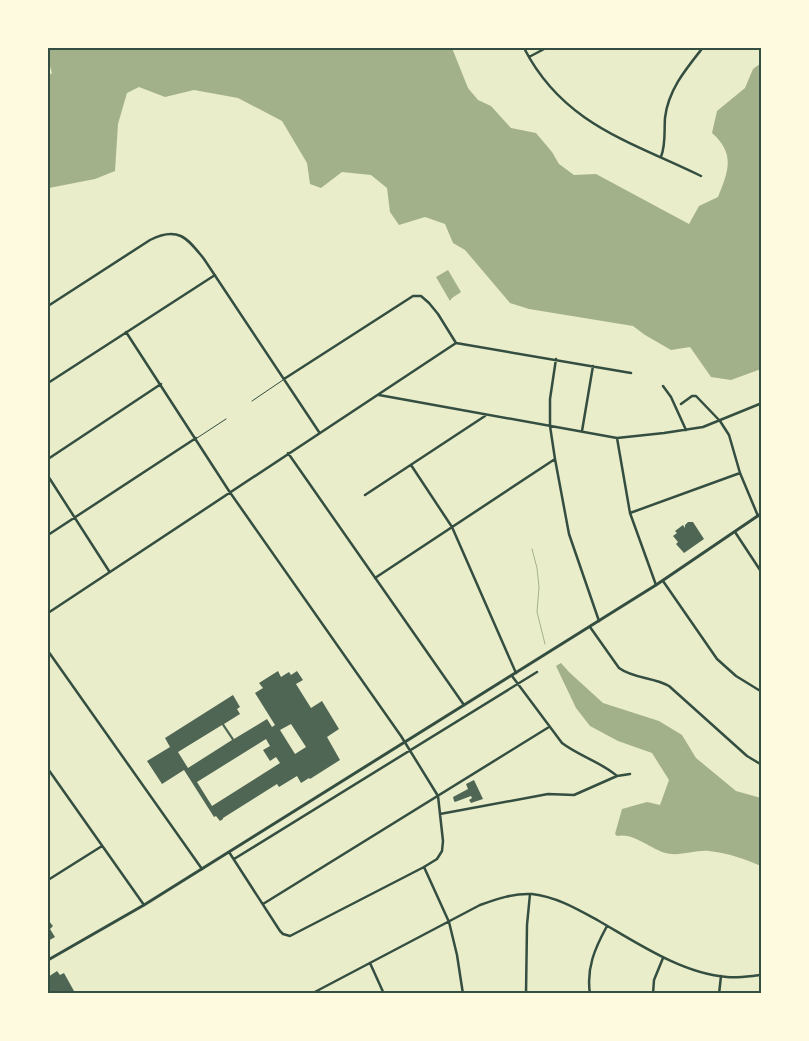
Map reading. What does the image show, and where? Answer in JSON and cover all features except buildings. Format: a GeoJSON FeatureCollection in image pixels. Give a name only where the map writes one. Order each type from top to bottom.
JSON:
{"type":"FeatureCollection","features":[{"type":"Feature","properties":{"kind":"main road"},"geometry":{"type":"LineString","coordinates":[[48,960],[144,905],[512,676],[663,581],[760,514]]}},
{"type":"Feature","properties":{"kind":"street"},"geometry":{"type":"LineString","coordinates":[[524,48],[537,71],[553,91],[579,114],[602,130],[701,176]]}},
{"type":"Feature","properties":{"kind":"street"},"geometry":{"type":"LineString","coordinates":[[529,57],[546,48]]}},
{"type":"Feature","properties":{"kind":"street"},"geometry":{"type":"LineString","coordinates":[[661,157],[664,148],[665,118],[669,99],[679,80],[701,50]]}},
{"type":"Feature","properties":{"kind":"street"},"geometry":{"type":"LineString","coordinates":[[48,306],[126,254],[160,234],[174,233],[185,238],[204,258],[319,432]]}},
{"type":"Feature","properties":{"kind":"street"},"geometry":{"type":"LineString","coordinates":[[48,384],[215,275]]}},
{"type":"Feature","properties":{"kind":"street"},"geometry":{"type":"LineString","coordinates":[[284,380],[413,296],[421,296],[429,303],[456,343]]}},
{"type":"Feature","properties":{"kind":"street"},"geometry":{"type":"LineString","coordinates":[[126,332],[229,491],[405,742],[438,796],[442,851],[437,859],[424,868],[290,936],[280,931],[230,852]]}},
{"type":"Feature","properties":{"kind":"street"},"geometry":{"type":"LineString","coordinates":[[48,613],[229,491],[456,343],[630,373]]}},
{"type":"Feature","properties":{"kind":"street"},"geometry":{"type":"LineString","coordinates":[[556,360],[550,399],[550,426],[555,459],[570,534],[599,621]]}},
{"type":"Feature","properties":{"kind":"street"},"geometry":{"type":"LineString","coordinates":[[582,431],[593,366]]}},
{"type":"Feature","properties":{"kind":"street"},"geometry":{"type":"LineString","coordinates":[[48,459],[161,384]]}},
{"type":"Feature","properties":{"kind":"street"},"geometry":{"type":"LineString","coordinates":[[663,386],[671,397],[686,430]]}},
{"type":"Feature","properties":{"kind":"street"},"geometry":{"type":"LineString","coordinates":[[377,395],[617,438],[686,430],[703,426],[720,421],[762,403]]}},
{"type":"Feature","properties":{"kind":"street"},"geometry":{"type":"LineString","coordinates":[[681,404],[692,396],[696,396],[720,421],[731,441],[740,473],[760,514]]}},
{"type":"Feature","properties":{"kind":"street"},"geometry":{"type":"LineString","coordinates":[[365,495],[486,415]]}},
{"type":"Feature","properties":{"kind":"street"},"geometry":{"type":"LineString","coordinates":[[48,535],[196,438]]}},
{"type":"Feature","properties":{"kind":"street"},"geometry":{"type":"LineString","coordinates":[[617,438],[630,513],[656,585]]}},
{"type":"Feature","properties":{"kind":"street"},"geometry":{"type":"LineString","coordinates":[[288,452],[464,705]]}},
{"type":"Feature","properties":{"kind":"street"},"geometry":{"type":"LineString","coordinates":[[375,578],[555,459]]}},
{"type":"Feature","properties":{"kind":"street"},"geometry":{"type":"LineString","coordinates":[[411,465],[452,527],[516,673]]}},
{"type":"Feature","properties":{"kind":"street"},"geometry":{"type":"LineString","coordinates":[[630,513],[740,473]]}},
{"type":"Feature","properties":{"kind":"street"},"geometry":{"type":"LineString","coordinates":[[48,476],[110,571]]}},
{"type":"Feature","properties":{"kind":"street"},"geometry":{"type":"LineString","coordinates":[[735,532],[762,572]]}},
{"type":"Feature","properties":{"kind":"street"},"geometry":{"type":"LineString","coordinates":[[663,581],[717,659],[736,676],[762,692]]}},
{"type":"Feature","properties":{"kind":"street"},"geometry":{"type":"LineString","coordinates":[[590,627],[620,668],[629,674],[660,681],[670,686],[747,756],[762,765]]}},
{"type":"Feature","properties":{"kind":"street"},"geometry":{"type":"LineString","coordinates":[[48,651],[202,869]]}},
{"type":"Feature","properties":{"kind":"street"},"geometry":{"type":"LineString","coordinates":[[234,859],[537,672]]}},
{"type":"Feature","properties":{"kind":"street"},"geometry":{"type":"LineString","coordinates":[[512,676],[559,740],[569,748],[617,776]]}},
{"type":"Feature","properties":{"kind":"street"},"geometry":{"type":"LineString","coordinates":[[263,905],[549,726]]}},
{"type":"Feature","properties":{"kind":"street"},"geometry":{"type":"LineString","coordinates":[[48,769],[144,905]]}},
{"type":"Feature","properties":{"kind":"street"},"geometry":{"type":"LineString","coordinates":[[440,814],[548,794],[574,795],[617,776],[630,774]]}},
{"type":"Feature","properties":{"kind":"street"},"geometry":{"type":"LineString","coordinates":[[48,880],[102,846]]}},
{"type":"Feature","properties":{"kind":"street"},"geometry":{"type":"LineString","coordinates":[[424,868],[450,922],[463,994]]}},
{"type":"Feature","properties":{"kind":"street"},"geometry":{"type":"LineString","coordinates":[[526,994],[530,894]]}},
{"type":"Feature","properties":{"kind":"street"},"geometry":{"type":"LineString","coordinates":[[312,993],[495,900],[511,895],[530,894],[560,901],[663,958],[692,969],[720,976],[762,975]]}},
{"type":"Feature","properties":{"kind":"street"},"geometry":{"type":"LineString","coordinates":[[590,994],[589,976],[593,954],[606,926]]}},
{"type":"Feature","properties":{"kind":"street"},"geometry":{"type":"LineString","coordinates":[[653,994],[654,980],[663,958]]}},
{"type":"Feature","properties":{"kind":"street"},"geometry":{"type":"LineString","coordinates":[[370,964],[384,994]]}},
{"type":"Feature","properties":{"kind":"street"},"geometry":{"type":"LineString","coordinates":[[719,994],[720,976]]}},
{"type":"Feature","properties":{"kind":"lane"},"geometry":{"type":"LineString","coordinates":[[252,401],[284,380]]}},
{"type":"Feature","properties":{"kind":"lane"},"geometry":{"type":"LineString","coordinates":[[196,438],[226,419]]}},
{"type":"Feature","properties":{"kind":"shaded area"},"geometry":{"type":"Polygon","coordinates":[[[48,48],[452,48],[468,88],[478,100],[491,106],[511,128],[536,133],[552,152],[559,164],[574,175],[596,174],[689,224],[699,206],[718,197],[727,171],[727,156],[724,148],[712,133],[717,111],[745,88],[753,69],[761,63],[761,369],[731,380],[711,377],[690,347],[671,350],[633,326],[529,309],[510,303],[465,250],[453,243],[445,224],[425,217],[399,225],[390,212],[387,188],[371,175],[342,172],[321,188],[310,184],[307,163],[282,121],[238,98],[194,90],[165,97],[139,87],[127,93],[118,124],[115,171],[95,179],[48,189],[48,76],[52,73],[48,60],[48,48]]]}},
{"type":"Feature","properties":{"kind":"shaded area"},"geometry":{"type":"Polygon","coordinates":[[[448,270],[461,292],[450,301],[436,277],[448,270]]]}},
{"type":"Feature","properties":{"kind":"shaded area"},"geometry":{"type":"Polygon","coordinates":[[[561,663],[603,703],[659,721],[682,735],[696,758],[736,791],[761,798],[761,866],[716,852],[704,851],[671,854],[657,850],[637,839],[617,836],[615,834],[622,809],[647,802],[660,805],[669,780],[652,753],[618,741],[590,726],[576,708],[556,666],[561,663]]]}},
{"type":"Feature","properties":{"kind":"waterway"},"geometry":{"type":"LineString","coordinates":[[532,549],[539,587],[537,612],[545,644]]}}]}
